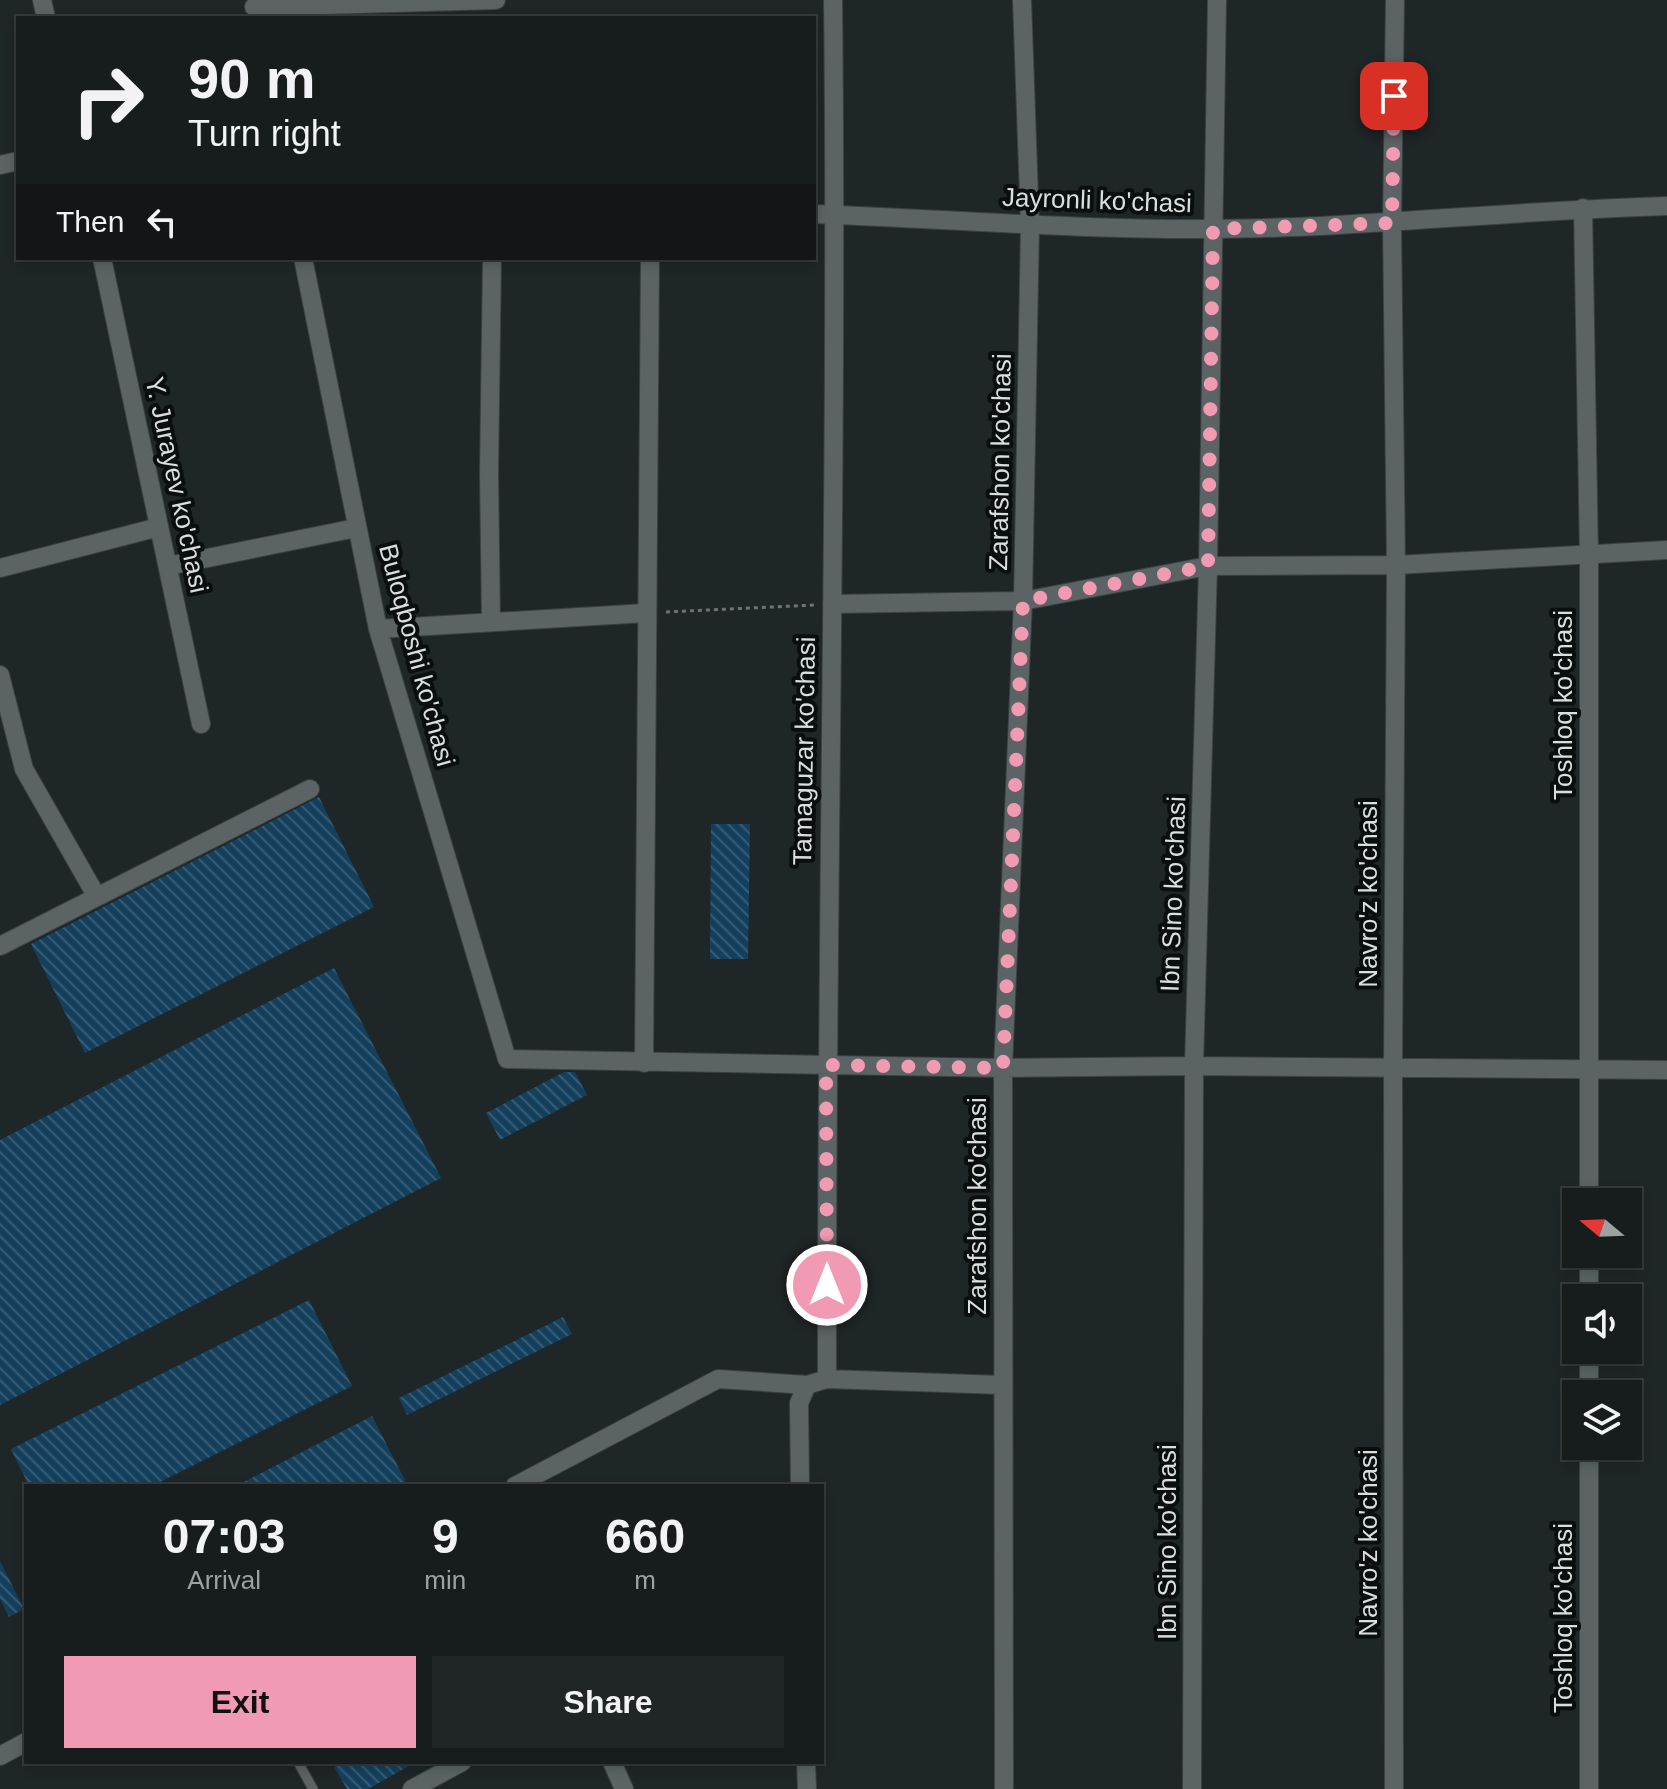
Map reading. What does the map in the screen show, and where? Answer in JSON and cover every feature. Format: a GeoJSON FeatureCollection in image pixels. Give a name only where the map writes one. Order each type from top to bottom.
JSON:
{"type":"FeatureCollection","features":[{"type":"Feature","properties":{"kind":"street"},"geometry":{"type":"LineString","coordinates":[[255,8],[496,0]]}},
{"type":"Feature","properties":{"kind":"street","name":"Tamaguzar ko'chasi"},"geometry":{"type":"LineString","coordinates":[[827,1379],[826,1065],[835,215],[833,0]]}},
{"type":"Feature","properties":{"kind":"street","name":"Zarafshon ko'chasi"},"geometry":{"type":"LineString","coordinates":[[1004,1789],[1003,1068],[1023,601],[1030,225],[1022,0]]}},
{"type":"Feature","properties":{"kind":"street","name":"Ibn Sino ko'chasi"},"geometry":{"type":"LineString","coordinates":[[1192,1789],[1194,1066],[1208,566],[1217,0]]}},
{"type":"Feature","properties":{"kind":"street","name":"Navro'z ko'chasi"},"geometry":{"type":"LineString","coordinates":[[1394,1789],[1396,565],[1392,223],[1395,0]]}},
{"type":"Feature","properties":{"kind":"street","name":"Jayronli ko'chasi"},"geometry":{"type":"LineString","coordinates":[[816,214],[1030,225],[1213,229],[1392,223],[1583,208],[1667,206]]}},
{"type":"Feature","properties":{"kind":"street","name":"Toshloq ko'chasi"},"geometry":{"type":"LineString","coordinates":[[1583,208],[1589,556],[1589,1188]]}},
{"type":"Feature","properties":{"kind":"street","name":"Y. Jurayev ko'chasi"},"geometry":{"type":"LineString","coordinates":[[102,260],[201,724]]}},
{"type":"Feature","properties":{"kind":"street","name":"Buloqboshi ko'chasi"},"geometry":{"type":"LineString","coordinates":[[303,260],[378,629],[507,1059],[644,1063]]}},
{"type":"Feature","properties":{"kind":"street"},"geometry":{"type":"LineString","coordinates":[[491,622],[489,473],[492,260]]}},
{"type":"Feature","properties":{"kind":"street"},"geometry":{"type":"LineString","coordinates":[[650,260],[644,1063],[1003,1068],[1194,1066],[1667,1070]]}},
{"type":"Feature","properties":{"kind":"street"},"geometry":{"type":"LineString","coordinates":[[0,568],[159,527]]}},
{"type":"Feature","properties":{"kind":"street"},"geometry":{"type":"LineString","coordinates":[[168,566],[356,528]]}},
{"type":"Feature","properties":{"kind":"street"},"geometry":{"type":"LineString","coordinates":[[832,604],[1023,601],[1208,566],[1396,565],[1667,550]]}},
{"type":"Feature","properties":{"kind":"street"},"geometry":{"type":"LineString","coordinates":[[378,629],[646,613]]}},
{"type":"Feature","properties":{"kind":"street"},"geometry":{"type":"LineString","coordinates":[[0,675],[24,769],[97,897]]}},
{"type":"Feature","properties":{"kind":"street"},"geometry":{"type":"LineString","coordinates":[[0,946],[310,789]]}},
{"type":"Feature","properties":{"kind":"street"},"geometry":{"type":"LineString","coordinates":[[519,1484],[718,1379],[807,1385],[827,1379],[1002,1385]]}},
{"type":"Feature","properties":{"kind":"street"},"geometry":{"type":"LineString","coordinates":[[800,1484],[799,1403],[807,1385]]}},
{"type":"Feature","properties":{"kind":"street","name":"Toshloq ko'chasi"},"geometry":{"type":"LineString","coordinates":[[1589,1460],[1589,1789]]}},
{"type":"Feature","properties":{"kind":"street"},"geometry":{"type":"LineString","coordinates":[[0,1756],[24,1743]]}},
{"type":"Feature","properties":{"kind":"street"},"geometry":{"type":"LineString","coordinates":[[412,1789],[458,1764]]}},
{"type":"Feature","properties":{"kind":"street"},"geometry":{"type":"LineString","coordinates":[[613,1764],[624,1789]]}},
{"type":"Feature","properties":{"kind":"street"},"geometry":{"type":"LineString","coordinates":[[806,1764],[807,1789]]}},
{"type":"Feature","properties":{"kind":"lane"},"geometry":{"type":"LineString","coordinates":[[299,1764],[313,1789]]}},
{"type":"Feature","properties":{"kind":"path"},"geometry":{"type":"LineString","coordinates":[[646,613],[832,604]]}},
{"type":"Feature","properties":{"kind":"building"},"geometry":{"type":"Polygon","coordinates":[[[319,797],[374,907],[85,1053],[31,944],[319,797]]]}},
{"type":"Feature","properties":{"kind":"building"},"geometry":{"type":"Polygon","coordinates":[[[711,824],[750,824],[748,959],[710,959],[711,824]]]}},
{"type":"Feature","properties":{"kind":"building"},"geometry":{"type":"Polygon","coordinates":[[[334,968],[441,1178],[0,1405],[0,1140],[334,968]]]}},
{"type":"Feature","properties":{"kind":"building"},"geometry":{"type":"Polygon","coordinates":[[[564,1072],[575,1072],[587,1095],[500,1140],[486,1113],[564,1072]]]}},
{"type":"Feature","properties":{"kind":"building"},"geometry":{"type":"Polygon","coordinates":[[[309,1300],[352,1386],[156,1484],[28,1484],[11,1449],[309,1300]]]}},
{"type":"Feature","properties":{"kind":"building"},"geometry":{"type":"Polygon","coordinates":[[[563,1317],[572,1334],[407,1415],[399,1398],[563,1317]]]}},
{"type":"Feature","properties":{"kind":"building"},"geometry":{"type":"Polygon","coordinates":[[[372,1416],[407,1484],[240,1484],[372,1416]]]}},
{"type":"Feature","properties":{"kind":"building"},"geometry":{"type":"Polygon","coordinates":[[[0,1561],[24,1609],[9,1617],[0,1599],[0,1561]]]}},
{"type":"Feature","properties":{"kind":"building"},"geometry":{"type":"Polygon","coordinates":[[[340,1764],[412,1764],[368,1789],[347,1789],[334,1767],[340,1764]]]}},
{"type":"Feature","properties":{"kind":"route"},"geometry":{"type":"LineString","coordinates":[[827,1285],[826,1065],[1003,1068],[1023,601],[1208,566],[1213,229],[1392,223],[1394,96]]}}]}
